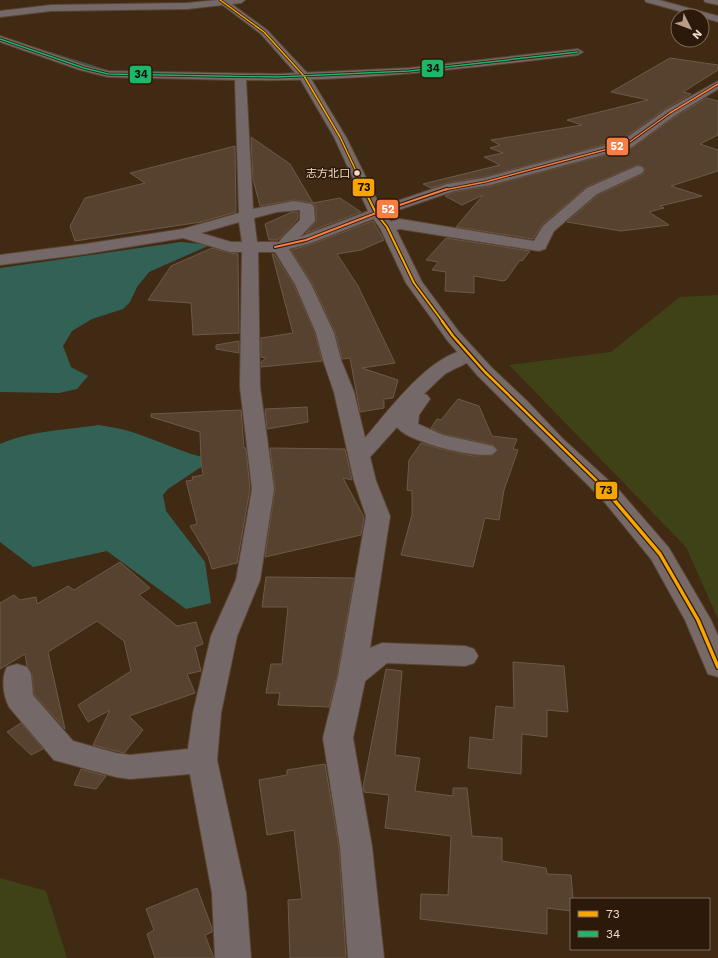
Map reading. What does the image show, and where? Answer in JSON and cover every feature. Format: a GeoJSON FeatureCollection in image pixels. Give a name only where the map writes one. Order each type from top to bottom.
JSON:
{"type":"FeatureCollection","features":[{"type":"Feature","properties":{"kind":"main road"},"geometry":{"type":"LineString","coordinates":[[708,0],[718,2]]}},
{"type":"Feature","properties":{"kind":"main road"},"geometry":{"type":"LineString","coordinates":[[222,2],[264,32],[304,76],[340,137],[376,213],[387,227],[414,283],[469,355],[556,443],[610,494],[660,554],[698,620],[718,667]]}},
{"type":"Feature","properties":{"kind":"street"},"geometry":{"type":"LineString","coordinates":[[119,0],[133,6]]}},
{"type":"Feature","properties":{"kind":"street"},"geometry":{"type":"LineString","coordinates":[[0,14],[51,8],[187,6],[241,0]]}},
{"type":"Feature","properties":{"kind":"street"},"geometry":{"type":"LineString","coordinates":[[649,0],[718,19]]}},
{"type":"Feature","properties":{"kind":"street"},"geometry":{"type":"LineString","coordinates":[[0,39],[84,68],[108,74],[240,77],[304,76],[409,71],[578,52]]}},
{"type":"Feature","properties":{"kind":"street"},"geometry":{"type":"LineString","coordinates":[[233,958],[229,893],[202,760],[207,713],[224,636],[248,580],[263,489],[250,387],[250,247],[246,216],[240,77]]}},
{"type":"Feature","properties":{"kind":"street"},"geometry":{"type":"LineString","coordinates":[[184,233],[230,247],[284,246],[306,240],[376,213],[452,187],[485,182],[627,144],[677,109],[718,84]]}},
{"type":"Feature","properties":{"kind":"street"},"geometry":{"type":"LineString","coordinates":[[387,227],[400,224],[540,246],[548,229],[592,191],[637,170]]}},
{"type":"Feature","properties":{"kind":"street"},"geometry":{"type":"LineString","coordinates":[[0,260],[85,249],[184,233],[258,212],[299,205],[307,207],[308,220],[284,246]]}},
{"type":"Feature","properties":{"kind":"street"},"geometry":{"type":"LineString","coordinates":[[284,246],[304,284],[325,333],[332,360],[344,392],[365,481],[378,516],[352,676],[338,738],[356,847],[366,958]]}},
{"type":"Feature","properties":{"kind":"street"},"geometry":{"type":"LineString","coordinates":[[359,456],[374,442],[413,394],[435,374],[452,362],[469,355]]}},
{"type":"Feature","properties":{"kind":"street"},"geometry":{"type":"LineString","coordinates":[[435,374],[434,383],[426,391],[409,415],[407,427],[419,434],[445,442],[486,450]]}},
{"type":"Feature","properties":{"kind":"street"},"geometry":{"type":"LineString","coordinates":[[352,676],[382,652],[465,656]]}},
{"type":"Feature","properties":{"kind":"street"},"geometry":{"type":"LineString","coordinates":[[17,674],[19,699],[64,751],[116,765],[130,767],[202,760]]}},
{"type":"Feature","properties":{"kind":"green space"},"geometry":{"type":"Polygon","coordinates":[[[718,295],[718,619],[686,547],[509,365],[611,352],[680,297],[718,295]]]}},
{"type":"Feature","properties":{"kind":"green space"},"geometry":{"type":"Polygon","coordinates":[[[0,878],[46,891],[67,958],[0,958],[0,878]]]}},
{"type":"Feature","properties":{"kind":"water"},"geometry":{"type":"Polygon","coordinates":[[[181,242],[210,245],[149,272],[137,287],[130,302],[123,309],[92,319],[72,331],[63,346],[71,367],[88,376],[77,389],[59,393],[0,392],[0,268],[181,242]]]}},
{"type":"Feature","properties":{"kind":"water"},"geometry":{"type":"Polygon","coordinates":[[[98,425],[117,428],[144,436],[188,453],[206,458],[206,462],[201,467],[168,489],[163,495],[166,511],[205,562],[211,603],[186,609],[107,551],[33,567],[0,542],[0,444],[23,436],[98,425]]]}},
{"type":"Feature","properties":{"kind":"building"},"geometry":{"type":"Polygon","coordinates":[[[670,58],[718,65],[718,70],[683,92],[691,94],[665,109],[621,140],[484,177],[447,183],[431,188],[423,184],[500,165],[484,157],[503,153],[490,148],[500,145],[491,140],[582,125],[567,120],[648,100],[611,92],[670,58]]]}},
{"type":"Feature","properties":{"kind":"building"},"geometry":{"type":"Polygon","coordinates":[[[706,98],[718,101],[718,135],[700,144],[718,150],[718,171],[671,186],[702,196],[660,206],[664,208],[649,212],[669,225],[621,231],[567,222],[598,195],[643,174],[645,169],[642,166],[637,165],[586,187],[542,225],[533,239],[456,227],[483,195],[462,205],[445,196],[454,192],[490,186],[632,148],[675,117],[706,98]]]}},
{"type":"Feature","properties":{"kind":"building"},"geometry":{"type":"Polygon","coordinates":[[[251,137],[290,164],[313,203],[294,200],[260,206],[253,179],[251,137]]]}},
{"type":"Feature","properties":{"kind":"building"},"geometry":{"type":"Polygon","coordinates":[[[235,146],[236,212],[201,222],[75,241],[70,226],[85,198],[145,183],[130,173],[235,146]]]}},
{"type":"Feature","properties":{"kind":"building"},"geometry":{"type":"Polygon","coordinates":[[[340,198],[361,212],[306,233],[316,221],[316,207],[313,203],[340,198]]]}},
{"type":"Feature","properties":{"kind":"building"},"geometry":{"type":"Polygon","coordinates":[[[292,212],[298,212],[298,219],[278,240],[269,240],[265,224],[292,212]]]}},
{"type":"Feature","properties":{"kind":"building"},"geometry":{"type":"Polygon","coordinates":[[[373,221],[384,240],[361,250],[337,254],[358,286],[395,363],[362,368],[398,380],[393,398],[384,399],[384,408],[360,412],[350,358],[342,359],[335,332],[312,283],[291,250],[312,244],[373,221]]]}},
{"type":"Feature","properties":{"kind":"building"},"geometry":{"type":"Polygon","coordinates":[[[446,238],[530,251],[522,261],[520,260],[506,280],[503,281],[474,276],[474,293],[445,291],[446,272],[432,270],[438,262],[426,260],[446,238]]]}},
{"type":"Feature","properties":{"kind":"building"},"geometry":{"type":"Polygon","coordinates":[[[212,248],[238,254],[239,333],[193,335],[191,303],[148,300],[171,266],[212,248]]]}},
{"type":"Feature","properties":{"kind":"building"},"geometry":{"type":"Polygon","coordinates":[[[272,254],[274,254],[294,285],[315,333],[322,361],[261,367],[261,362],[266,358],[261,357],[261,338],[293,333],[272,254]]]}},
{"type":"Feature","properties":{"kind":"building"},"geometry":{"type":"Polygon","coordinates":[[[239,341],[239,353],[216,349],[216,345],[239,341]]]}},
{"type":"Feature","properties":{"kind":"building"},"geometry":{"type":"Polygon","coordinates":[[[458,399],[479,406],[492,436],[517,439],[513,449],[518,450],[504,490],[499,520],[485,518],[473,567],[401,555],[412,515],[412,491],[407,490],[409,460],[421,443],[473,456],[493,455],[498,450],[493,445],[443,434],[431,428],[437,419],[441,420],[458,399]]]}},
{"type":"Feature","properties":{"kind":"building"},"geometry":{"type":"Polygon","coordinates":[[[307,407],[308,422],[267,429],[265,409],[307,407]]]}},
{"type":"Feature","properties":{"kind":"building"},"geometry":{"type":"Polygon","coordinates":[[[241,410],[244,448],[246,448],[250,489],[237,563],[212,569],[208,556],[190,526],[197,524],[186,481],[193,480],[192,477],[203,475],[200,432],[151,417],[151,414],[241,410]]]}},
{"type":"Feature","properties":{"kind":"building"},"geometry":{"type":"Polygon","coordinates":[[[270,448],[345,449],[352,480],[343,478],[364,517],[361,535],[265,557],[275,489],[270,448]]]}},
{"type":"Feature","properties":{"kind":"building"},"geometry":{"type":"Polygon","coordinates":[[[120,562],[150,588],[139,595],[177,626],[196,622],[203,644],[195,647],[201,671],[187,674],[195,693],[129,716],[143,730],[124,753],[93,745],[110,710],[88,722],[78,705],[131,671],[124,641],[97,621],[48,652],[65,729],[34,694],[32,674],[27,666],[25,654],[0,669],[0,603],[14,595],[20,600],[36,597],[37,604],[68,586],[74,590],[120,562]]]}},
{"type":"Feature","properties":{"kind":"building"},"geometry":{"type":"Polygon","coordinates":[[[266,577],[354,578],[337,676],[329,707],[278,705],[280,693],[266,693],[271,664],[282,664],[288,607],[262,607],[266,577]]]}},
{"type":"Feature","properties":{"kind":"building"},"geometry":{"type":"Polygon","coordinates":[[[513,662],[564,666],[568,712],[547,710],[547,737],[522,734],[521,774],[468,768],[470,737],[493,740],[496,706],[514,708],[513,662]]]}},
{"type":"Feature","properties":{"kind":"building"},"geometry":{"type":"Polygon","coordinates":[[[386,669],[402,671],[395,755],[420,758],[415,791],[453,796],[453,788],[467,788],[472,836],[502,838],[502,861],[546,868],[547,874],[571,875],[573,898],[570,898],[570,911],[547,908],[547,934],[420,919],[421,894],[448,895],[451,836],[385,828],[389,795],[364,792],[363,787],[386,669]]]}},
{"type":"Feature","properties":{"kind":"building"},"geometry":{"type":"Polygon","coordinates":[[[21,723],[43,749],[31,755],[7,732],[21,723]]]}},
{"type":"Feature","properties":{"kind":"building"},"geometry":{"type":"Polygon","coordinates":[[[325,764],[339,847],[346,958],[290,958],[288,900],[302,899],[294,830],[267,835],[259,780],[287,775],[287,770],[325,764]]]}},
{"type":"Feature","properties":{"kind":"building"},"geometry":{"type":"Polygon","coordinates":[[[81,769],[106,776],[96,789],[74,785],[81,769]]]}},
{"type":"Feature","properties":{"kind":"building"},"geometry":{"type":"Polygon","coordinates":[[[197,888],[212,928],[212,932],[205,935],[214,958],[155,958],[147,934],[154,930],[146,909],[197,888]]]}},
{"type":"Feature","properties":{"kind":"waterway"},"geometry":{"type":"LineString","coordinates":[[43,51],[112,72]]}},
{"type":"Feature","properties":{"kind":"transit line","name":"73"},"geometry":{"type":"LineString","coordinates":[[220,0],[264,32],[304,76],[340,137],[376,213],[387,227],[414,283],[453,336],[485,372],[520,405],[556,443],[610,494],[660,554],[698,620],[718,667]]}},
{"type":"Feature","properties":{"kind":"transit line","name":"34"},"geometry":{"type":"LineString","coordinates":[[0,39],[84,68],[108,74],[277,77],[409,71],[578,52]]}},
{"type":"Feature","properties":{"kind":"transit line","name":"52"},"geometry":{"type":"LineString","coordinates":[[275,247],[306,240],[376,213],[452,187],[485,182],[627,144],[670,113],[718,84]]}},
{"type":"Feature","properties":{"kind":"place","name":"志方北口"},"geometry":{"type":"Point","coordinates":[357,173]}}]}
